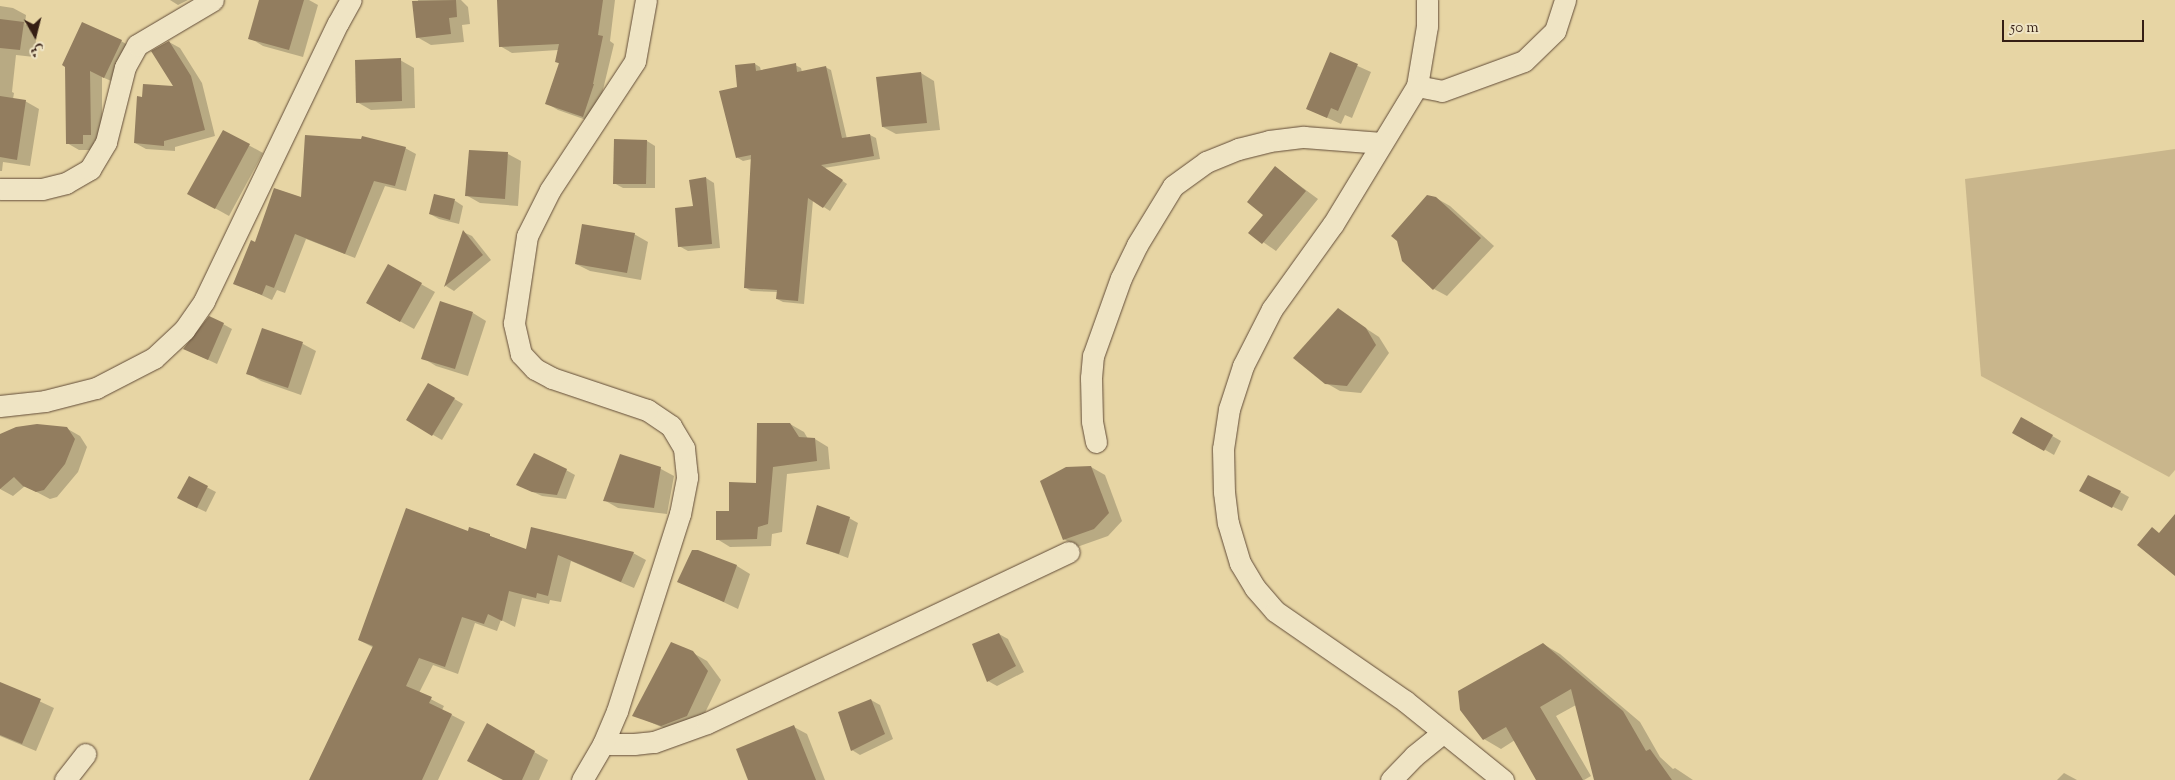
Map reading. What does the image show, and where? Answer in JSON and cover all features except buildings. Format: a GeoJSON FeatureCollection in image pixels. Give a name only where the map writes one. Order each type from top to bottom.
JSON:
{"type":"FeatureCollection","features":[{"type":"Feature","properties":{"kind":"street"},"geometry":{"type":"LineString","coordinates":[[0,189],[42,189],[66,183],[90,169],[106,142],[125,67],[137,45],[213,0]]}},
{"type":"Feature","properties":{"kind":"street"},"geometry":{"type":"LineString","coordinates":[[0,406],[45,401],[96,388],[154,358],[184,330],[204,300],[338,23],[351,0]]}},
{"type":"Feature","properties":{"kind":"street"},"geometry":{"type":"LineString","coordinates":[[582,780],[603,744],[618,710],[680,514],[687,477],[684,448],[670,426],[647,410],[552,378],[534,369],[521,354],[514,323],[527,236],[550,190],[635,61],[646,0]]}},
{"type":"Feature","properties":{"kind":"street"},"geometry":{"type":"LineString","coordinates":[[1427,0],[1427,26],[1417,86],[1334,224],[1272,309],[1243,366],[1229,409],[1223,449],[1224,492],[1228,523],[1240,564],[1260,594],[1276,611],[1405,700],[1503,780]]}},
{"type":"Feature","properties":{"kind":"street"},"geometry":{"type":"LineString","coordinates":[[1417,86],[1442,91],[1524,61],[1554,31],[1565,0]]}},
{"type":"Feature","properties":{"kind":"street"},"geometry":{"type":"LineString","coordinates":[[1096,442],[1092,421],[1091,378],[1093,356],[1118,288],[1137,246],[1173,186],[1206,162],[1238,149],[1269,141],[1304,137],[1382,143]]}},
{"type":"Feature","properties":{"kind":"street"},"geometry":{"type":"LineString","coordinates":[[603,744],[654,742],[707,723],[1069,552]]}},
{"type":"Feature","properties":{"kind":"street"},"geometry":{"type":"LineString","coordinates":[[1391,780],[1414,756],[1444,732]]}},
{"type":"Feature","properties":{"kind":"street"},"geometry":{"type":"LineString","coordinates":[[65,780],[85,754]]}},
{"type":"Feature","properties":{"kind":"shaded area"},"geometry":{"type":"Polygon","coordinates":[[[2175,149],[2175,470],[2169,477],[1981,376],[1965,179],[2175,149]]]}}]}
